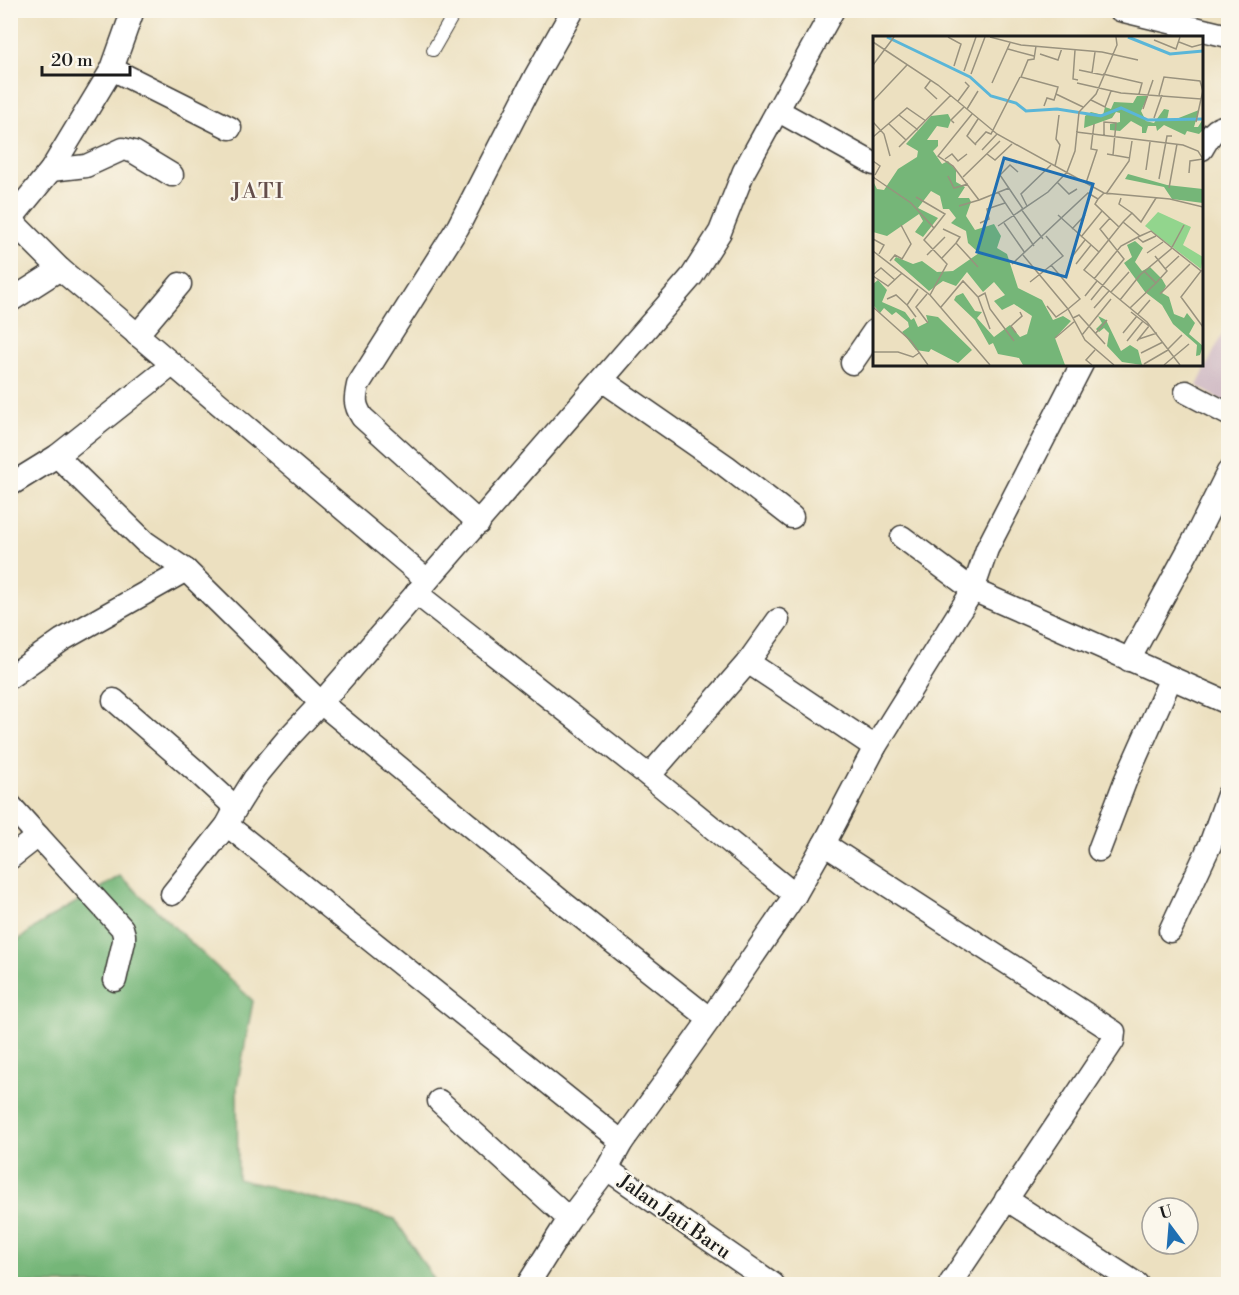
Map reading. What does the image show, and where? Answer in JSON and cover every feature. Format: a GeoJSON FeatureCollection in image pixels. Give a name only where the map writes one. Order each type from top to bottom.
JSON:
{"type":"FeatureCollection","features":[{"type":"Feature","properties":{"kind":"street"},"geometry":{"type":"LineString","coordinates":[[133,10],[112,69],[51,170],[17,210],[14,218],[17,226],[60,269],[421,586],[795,895]]}},
{"type":"Feature","properties":{"kind":"street"},"geometry":{"type":"LineString","coordinates":[[479,523],[362,417],[355,399],[358,385],[458,226],[573,10]]}},
{"type":"Feature","properties":{"kind":"street"},"geometry":{"type":"LineString","coordinates":[[172,894],[231,816],[254,779],[288,738],[479,523],[692,276],[720,232],[744,171],[833,10]]}},
{"type":"Feature","properties":{"kind":"street"},"geometry":{"type":"LineString","coordinates":[[1120,10],[1143,13],[1228,36]]}},
{"type":"Feature","properties":{"kind":"street"},"geometry":{"type":"LineString","coordinates":[[112,69],[230,128]]}},
{"type":"Feature","properties":{"kind":"street"},"geometry":{"type":"LineString","coordinates":[[777,110],[873,163]]}},
{"type":"Feature","properties":{"kind":"street"},"geometry":{"type":"LineString","coordinates":[[1203,147],[1211,134],[1221,127],[1228,126]]}},
{"type":"Feature","properties":{"kind":"street"},"geometry":{"type":"LineString","coordinates":[[51,170],[86,166],[123,149],[134,152],[172,175]]}},
{"type":"Feature","properties":{"kind":"street"},"geometry":{"type":"LineString","coordinates":[[10,302],[60,269]]}},
{"type":"Feature","properties":{"kind":"street"},"geometry":{"type":"LineString","coordinates":[[137,335],[180,284]]}},
{"type":"Feature","properties":{"kind":"street"},"geometry":{"type":"LineString","coordinates":[[852,363],[873,332]]}},
{"type":"Feature","properties":{"kind":"street"},"geometry":{"type":"LineString","coordinates":[[10,485],[57,456],[172,365]]}},
{"type":"Feature","properties":{"kind":"street"},"geometry":{"type":"LineString","coordinates":[[528,1284],[569,1219],[607,1169],[622,1142],[795,895],[875,747],[973,590],[987,549],[1081,366]]}},
{"type":"Feature","properties":{"kind":"street"},"geometry":{"type":"LineString","coordinates":[[602,380],[726,466],[792,517]]}},
{"type":"Feature","properties":{"kind":"street"},"geometry":{"type":"LineString","coordinates":[[1186,392],[1228,414]]}},
{"type":"Feature","properties":{"kind":"street"},"geometry":{"type":"LineString","coordinates":[[57,456],[145,542],[186,570],[321,703],[561,901],[710,1019]]}},
{"type":"Feature","properties":{"kind":"street"},"geometry":{"type":"LineString","coordinates":[[1129,660],[1228,472]]}},
{"type":"Feature","properties":{"kind":"street"},"geometry":{"type":"LineString","coordinates":[[902,537],[973,590],[1228,703]]}},
{"type":"Feature","properties":{"kind":"street"},"geometry":{"type":"LineString","coordinates":[[10,677],[62,640],[186,570]]}},
{"type":"Feature","properties":{"kind":"street"},"geometry":{"type":"LineString","coordinates":[[649,776],[748,662],[778,620]]}},
{"type":"Feature","properties":{"kind":"street"},"geometry":{"type":"LineString","coordinates":[[748,662],[875,747]]}},
{"type":"Feature","properties":{"kind":"street"},"geometry":{"type":"LineString","coordinates":[[1099,850],[1126,779],[1171,678]]}},
{"type":"Feature","properties":{"kind":"street"},"geometry":{"type":"LineString","coordinates":[[114,700],[197,772],[231,816],[622,1142]]}},
{"type":"Feature","properties":{"kind":"street"},"geometry":{"type":"LineString","coordinates":[[1170,931],[1210,845],[1228,795]]}},
{"type":"Feature","properties":{"kind":"street"},"geometry":{"type":"LineString","coordinates":[[10,805],[122,928],[124,941],[115,980]]}},
{"type":"Feature","properties":{"kind":"street"},"geometry":{"type":"LineString","coordinates":[[10,858],[38,836]]}},
{"type":"Feature","properties":{"kind":"street"},"geometry":{"type":"LineString","coordinates":[[824,844],[1114,1032],[1113,1041],[950,1284]]}},
{"type":"Feature","properties":{"kind":"street"},"geometry":{"type":"LineString","coordinates":[[439,1101],[569,1219]]}},
{"type":"Feature","properties":{"kind":"street","name":"Jalan Jati Baru"},"geometry":{"type":"LineString","coordinates":[[607,1169],[773,1284]]}},
{"type":"Feature","properties":{"kind":"street"},"geometry":{"type":"LineString","coordinates":[[1006,1199],[1137,1284]]}},
{"type":"Feature","properties":{"kind":"lane"},"geometry":{"type":"LineString","coordinates":[[434,50],[456,10]]}},
{"type":"Feature","properties":{"kind":"shaded area"},"geometry":{"type":"Polygon","coordinates":[[[1228,322],[1228,404],[1197,386],[1228,322]]]}},
{"type":"Feature","properties":{"kind":"green space"},"geometry":{"type":"Polygon","coordinates":[[[120,876],[253,1001],[237,1087],[238,1179],[395,1219],[437,1284],[11,1284],[11,946],[38,925],[120,876]]]}},
{"type":"Feature","properties":{"kind":"district","name":"JATI"},"geometry":{"type":"Point","coordinates":[258,190]}}]}
